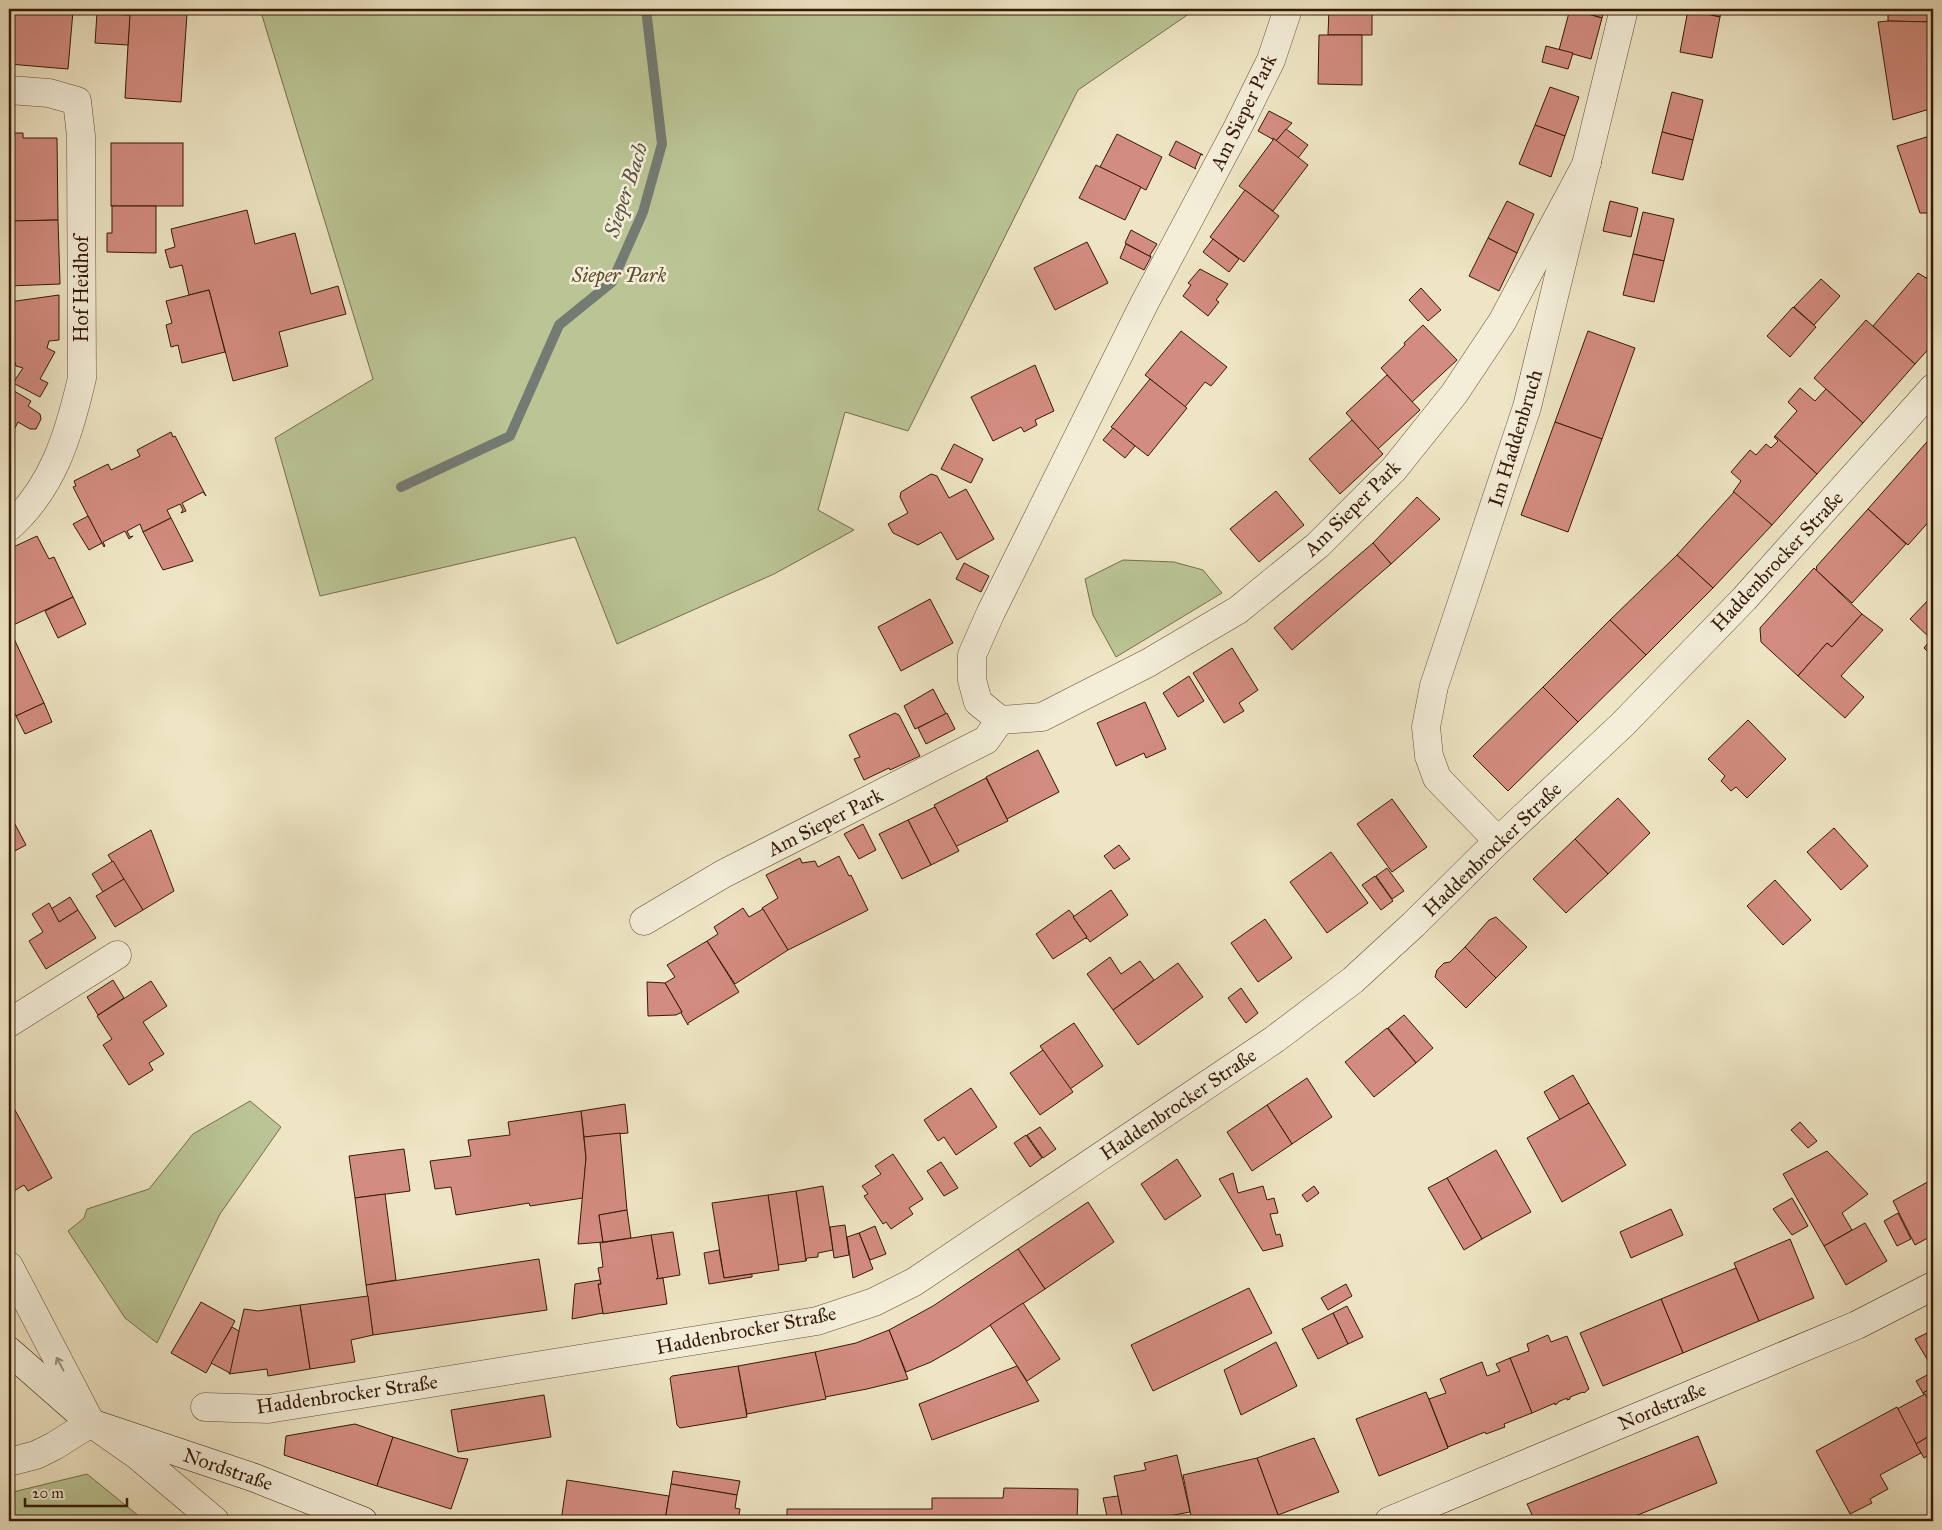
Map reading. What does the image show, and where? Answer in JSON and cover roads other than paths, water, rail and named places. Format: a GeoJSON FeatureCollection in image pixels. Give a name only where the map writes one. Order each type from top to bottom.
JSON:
{"type":"FeatureCollection","features":[{"type":"Feature","properties":{"kind":"street","name":"Am Sieper Park"},"geometry":{"type":"LineString","coordinates":[[1288,9],[1271,60],[1239,125],[1144,304],[991,612],[972,655],[972,680],[978,702],[1000,720],[1042,716],[1148,663],[1238,610],[1318,545],[1394,469],[1454,394],[1502,322],[1587,163]]}},
{"type":"Feature","properties":{"kind":"street","name":"Im Haddenbruch"},"geometry":{"type":"LineString","coordinates":[[1498,841],[1437,778],[1429,756],[1426,727],[1434,686],[1527,407],[1624,9]]}},
{"type":"Feature","properties":{"kind":"street","name":"Hof Heidhof"},"geometry":{"type":"LineString","coordinates":[[9,90],[49,93],[78,101],[81,136],[82,378],[74,414],[52,473],[25,513],[9,527]]}},
{"type":"Feature","properties":{"kind":"street","name":"Haddenbrocker Straße"},"geometry":{"type":"LineString","coordinates":[[205,1406],[268,1409],[817,1321],[874,1302],[914,1282],[1275,1039],[1352,980],[1414,924],[1498,841],[1623,724],[1744,599],[1933,388]]}},
{"type":"Feature","properties":{"kind":"street","name":"Am Sieper Park"},"geometry":{"type":"LineString","coordinates":[[644,921],[723,874],[986,740],[1000,720]]}},
{"type":"Feature","properties":{"kind":"street"},"geometry":{"type":"LineString","coordinates":[[9,1023],[117,955]]}},
{"type":"Feature","properties":{"kind":"street"},"geometry":{"type":"LineString","coordinates":[[9,1266],[91,1423]]}},
{"type":"Feature","properties":{"kind":"street","name":"Nordstraße"},"geometry":{"type":"LineString","coordinates":[[1389,1521],[1857,1325],[1933,1286]]}},
{"type":"Feature","properties":{"kind":"street"},"geometry":{"type":"LineString","coordinates":[[9,1351],[91,1423],[138,1456],[215,1521]]}},
{"type":"Feature","properties":{"kind":"street"},"geometry":{"type":"LineString","coordinates":[[9,1462],[36,1455],[91,1423]]}},
{"type":"Feature","properties":{"kind":"street","name":"Nordstraße"},"geometry":{"type":"LineString","coordinates":[[91,1423],[255,1478],[363,1521]]}},
{"type":"Feature","properties":{"kind":"waterway","name":"Sieper Bach"},"geometry":{"type":"LineString","coordinates":[[401,487],[510,436],[559,325],[612,282],[643,212],[662,144],[646,9]]}},
{"type":"Feature","properties":{"kind":"park label","name":"Sieper Park"},"geometry":{"type":"Point","coordinates":[619,275]}}]}
